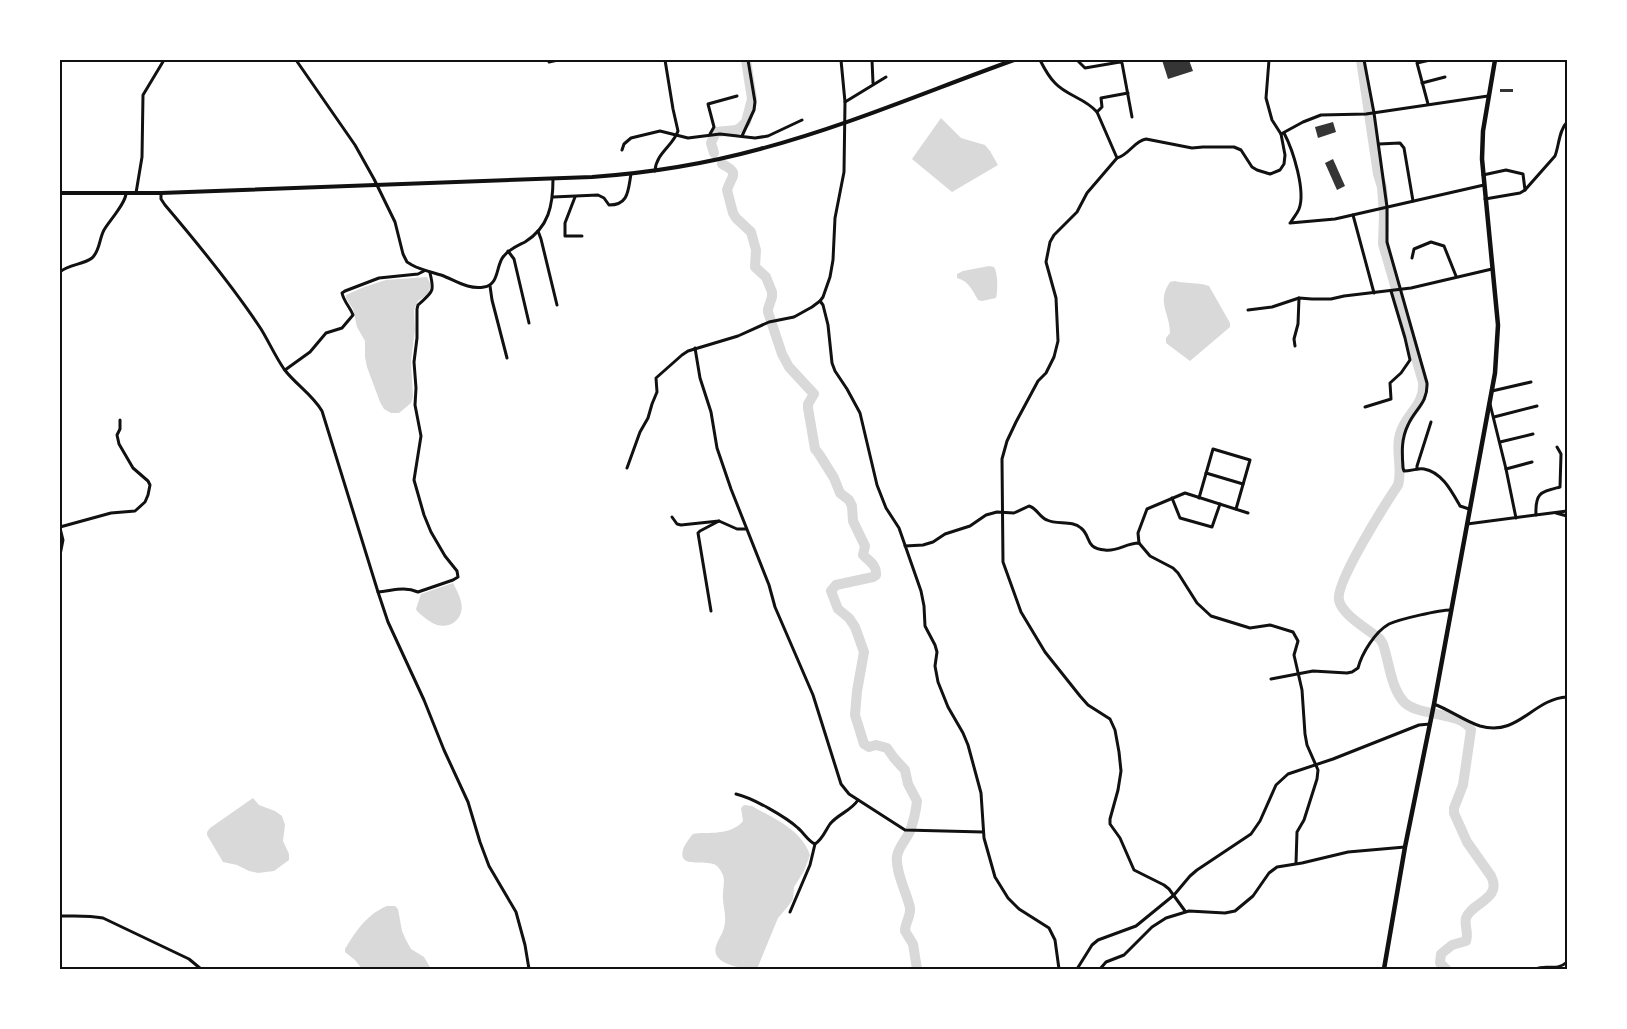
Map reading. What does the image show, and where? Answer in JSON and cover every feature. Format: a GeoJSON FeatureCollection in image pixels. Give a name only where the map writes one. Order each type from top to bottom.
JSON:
{"type":"FeatureCollection","features":[{"type":"Feature","properties":{"kind":"main road"},"geometry":{"type":"LineString","coordinates":[[1384,969],[1405,848],[1434,706],[1489,403],[1498,341],[1482,159],[1483,131],[1494,60]]}},
{"type":"Feature","properties":{"kind":"street"},"geometry":{"type":"LineString","coordinates":[[136,193],[142,157],[143,95],[164,60]]}},
{"type":"Feature","properties":{"kind":"street"},"geometry":{"type":"LineString","coordinates":[[296,60],[355,144],[395,222],[403,254],[407,262],[424,271],[470,287],[490,286]]}},
{"type":"Feature","properties":{"kind":"street"},"geometry":{"type":"LineString","coordinates":[[655,171],[658,159],[677,135],[678,127],[665,60]]}},
{"type":"Feature","properties":{"kind":"street"},"geometry":{"type":"LineString","coordinates":[[742,136],[754,110],[755,102],[748,60]]}},
{"type":"Feature","properties":{"kind":"street"},"geometry":{"type":"LineString","coordinates":[[627,468],[657,392],[656,378],[682,355],[695,348],[738,336],[770,321],[794,317],[820,301],[827,285],[833,260],[835,218],[844,172],[843,122],[845,102],[841,60]]}},
{"type":"Feature","properties":{"kind":"street"},"geometry":{"type":"LineString","coordinates":[[872,60],[873,84]]}},
{"type":"Feature","properties":{"kind":"street"},"geometry":{"type":"LineString","coordinates":[[60,193],[161,193],[553,179],[655,171],[760,150],[1014,60]]}},
{"type":"Feature","properties":{"kind":"street"},"geometry":{"type":"LineString","coordinates":[[1040,60],[1054,83],[1092,106],[1101,118],[1117,158]]}},
{"type":"Feature","properties":{"kind":"street"},"geometry":{"type":"LineString","coordinates":[[1078,60],[1085,68],[1122,63],[1132,117]]}},
{"type":"Feature","properties":{"kind":"street"},"geometry":{"type":"LineString","coordinates":[[1269,60],[1266,98],[1272,120],[1283,133],[1296,169],[1300,187],[1299,208],[1290,223],[1326,220],[1353,215],[1484,184]]}},
{"type":"Feature","properties":{"kind":"street"},"geometry":{"type":"LineString","coordinates":[[1364,60],[1379,144],[1386,207],[1386,242],[1410,360],[1390,383],[1391,399],[1365,406]]}},
{"type":"Feature","properties":{"kind":"street"},"geometry":{"type":"LineString","coordinates":[[1428,104],[1417,63],[1430,60]]}},
{"type":"Feature","properties":{"kind":"street"},"geometry":{"type":"LineString","coordinates":[[845,102],[886,77]]}},
{"type":"Feature","properties":{"kind":"street"},"geometry":{"type":"LineString","coordinates":[[1422,83],[1446,77]]}},
{"type":"Feature","properties":{"kind":"street"},"geometry":{"type":"LineString","coordinates":[[1096,112],[1102,107],[1102,98],[1128,92]]}},
{"type":"Feature","properties":{"kind":"street"},"geometry":{"type":"LineString","coordinates":[[710,134],[714,127],[708,104],[737,96]]}},
{"type":"Feature","properties":{"kind":"street"},"geometry":{"type":"LineString","coordinates":[[1283,133],[1321,115],[1366,114],[1488,96]]}},
{"type":"Feature","properties":{"kind":"street"},"geometry":{"type":"LineString","coordinates":[[622,150],[627,140],[660,131],[688,138],[710,134],[762,138],[802,120]]}},
{"type":"Feature","properties":{"kind":"street"},"geometry":{"type":"LineString","coordinates":[[1485,199],[1520,193],[1525,190],[1558,150],[1563,127],[1567,122]]}},
{"type":"Feature","properties":{"kind":"street"},"geometry":{"type":"LineString","coordinates":[[1185,912],[1174,895],[1164,885],[1134,870],[1120,838],[1110,824],[1121,771],[1119,752],[1110,719],[1088,706],[1045,652],[1021,612],[1003,562],[1002,459],[1007,441],[1054,357],[1058,341],[1056,298],[1046,262],[1050,242],[1054,235],[1077,212],[1087,192],[1117,158],[1123,156],[1140,140],[1146,139],[1192,148],[1228,146],[1240,150],[1257,170],[1270,174],[1274,173],[1280,170],[1284,164],[1283,133]]}},
{"type":"Feature","properties":{"kind":"street"},"geometry":{"type":"LineString","coordinates":[[1379,144],[1400,143],[1404,148],[1413,201]]}},
{"type":"Feature","properties":{"kind":"street"},"geometry":{"type":"LineString","coordinates":[[1483,175],[1502,170],[1523,174],[1525,190]]}},
{"type":"Feature","properties":{"kind":"street"},"geometry":{"type":"LineString","coordinates":[[553,197],[598,196],[604,198],[609,205],[620,204],[625,200],[632,174]]}},
{"type":"Feature","properties":{"kind":"street"},"geometry":{"type":"LineString","coordinates":[[506,358],[490,286],[495,279],[501,260],[508,251],[538,231],[547,218],[552,206],[553,179]]}},
{"type":"Feature","properties":{"kind":"street"},"geometry":{"type":"LineString","coordinates":[[60,272],[94,256],[102,233],[125,200],[126,193]]}},
{"type":"Feature","properties":{"kind":"street"},"geometry":{"type":"LineString","coordinates":[[161,193],[161,199],[165,205],[219,270],[244,304],[285,370],[311,396],[322,411],[378,592],[395,638],[468,802],[487,861],[516,912],[529,969]]}},
{"type":"Feature","properties":{"kind":"street"},"geometry":{"type":"LineString","coordinates":[[575,196],[566,223],[565,236],[582,236]]}},
{"type":"Feature","properties":{"kind":"street"},"geometry":{"type":"LineString","coordinates":[[1353,215],[1374,293]]}},
{"type":"Feature","properties":{"kind":"street"},"geometry":{"type":"LineString","coordinates":[[538,231],[557,305]]}},
{"type":"Feature","properties":{"kind":"street"},"geometry":{"type":"LineString","coordinates":[[1412,258],[1414,249],[1431,242],[1444,246],[1456,276]]}},
{"type":"Feature","properties":{"kind":"street"},"geometry":{"type":"LineString","coordinates":[[508,251],[514,259],[529,322]]}},
{"type":"Feature","properties":{"kind":"street"},"geometry":{"type":"LineString","coordinates":[[1248,310],[1272,307],[1299,298],[1327,299],[1396,290],[1425,285],[1492,268]]}},
{"type":"Feature","properties":{"kind":"street"},"geometry":{"type":"LineString","coordinates":[[285,370],[310,352],[326,333],[342,328],[353,315],[342,293],[379,278],[418,274],[424,271]]}},
{"type":"Feature","properties":{"kind":"street"},"geometry":{"type":"LineString","coordinates":[[378,592],[402,588],[418,592],[458,577],[457,571],[431,532],[424,516],[414,480],[421,436],[415,405],[414,362],[417,338],[417,309],[418,305],[430,296],[434,286],[430,273]]}},
{"type":"Feature","properties":{"kind":"street"},"geometry":{"type":"LineString","coordinates":[[1396,290],[1427,383],[1424,400],[1408,423],[1402,440],[1404,471],[1425,469],[1436,474],[1450,489],[1460,506],[1469,509]]}},
{"type":"Feature","properties":{"kind":"street"},"geometry":{"type":"LineString","coordinates":[[1295,346],[1294,338],[1298,324],[1299,298]]}},
{"type":"Feature","properties":{"kind":"street"},"geometry":{"type":"LineString","coordinates":[[820,301],[827,318],[832,363],[860,412],[877,485],[886,508],[899,528],[921,591],[926,631],[937,652],[938,682],[948,707],[963,733],[977,776],[982,799],[983,832],[998,883],[1019,910],[1049,928],[1055,940],[1059,969]]}},
{"type":"Feature","properties":{"kind":"street"},"geometry":{"type":"LineString","coordinates":[[695,348],[700,378],[711,412],[717,448],[769,586],[775,607],[812,694],[841,784],[849,794],[905,830],[983,832]]}},
{"type":"Feature","properties":{"kind":"street"},"geometry":{"type":"LineString","coordinates":[[1491,391],[1531,382]]}},
{"type":"Feature","properties":{"kind":"street"},"geometry":{"type":"LineString","coordinates":[[1489,403],[1500,442],[1516,518]]}},
{"type":"Feature","properties":{"kind":"street"},"geometry":{"type":"LineString","coordinates":[[1494,417],[1537,406]]}},
{"type":"Feature","properties":{"kind":"street"},"geometry":{"type":"LineString","coordinates":[[60,556],[63,540],[60,528],[111,513],[135,511],[140,508],[148,495],[150,486],[148,481],[133,468],[119,444],[117,435],[120,429],[120,420]]}},
{"type":"Feature","properties":{"kind":"street"},"geometry":{"type":"LineString","coordinates":[[1417,469],[1431,422]]}},
{"type":"Feature","properties":{"kind":"street"},"geometry":{"type":"LineString","coordinates":[[1500,442],[1533,434]]}},
{"type":"Feature","properties":{"kind":"street"},"geometry":{"type":"LineString","coordinates":[[1536,515],[1537,498],[1542,492],[1560,487],[1562,484],[1561,454],[1557,447]]}},
{"type":"Feature","properties":{"kind":"street"},"geometry":{"type":"LineString","coordinates":[[1199,498],[1213,449],[1250,460],[1236,509]]}},
{"type":"Feature","properties":{"kind":"street"},"geometry":{"type":"LineString","coordinates":[[1506,469],[1532,462]]}},
{"type":"Feature","properties":{"kind":"street"},"geometry":{"type":"LineString","coordinates":[[1206,473],[1243,484]]}},
{"type":"Feature","properties":{"kind":"street"},"geometry":{"type":"LineString","coordinates":[[1248,513],[1184,493],[1147,509],[1138,533],[1138,543],[1150,556],[1174,568],[1197,603],[1211,616],[1250,628],[1270,625],[1293,632],[1298,640],[1294,655],[1302,690],[1305,734],[1307,745],[1318,770],[1317,780],[1304,820],[1297,832],[1296,863]]}},
{"type":"Feature","properties":{"kind":"street"},"geometry":{"type":"LineString","coordinates":[[1172,498],[1180,518],[1212,527],[1220,504]]}},
{"type":"Feature","properties":{"kind":"street"},"geometry":{"type":"LineString","coordinates":[[905,546],[933,542],[945,534],[970,526],[986,515],[1002,512],[1014,513],[1026,506],[1032,507],[1047,520],[1080,527],[1088,541],[1096,549],[1113,550],[1138,543]]}},
{"type":"Feature","properties":{"kind":"street"},"geometry":{"type":"LineString","coordinates":[[1466,524],[1567,511]]}},
{"type":"Feature","properties":{"kind":"street"},"geometry":{"type":"LineString","coordinates":[[1554,512],[1567,516]]}},
{"type":"Feature","properties":{"kind":"street"},"geometry":{"type":"LineString","coordinates":[[672,517],[677,524],[681,525],[719,521],[737,529],[746,529]]}},
{"type":"Feature","properties":{"kind":"street"},"geometry":{"type":"LineString","coordinates":[[712,611],[698,533],[719,521]]}},
{"type":"Feature","properties":{"kind":"street"},"geometry":{"type":"LineString","coordinates":[[60,570],[60,583]]}},
{"type":"Feature","properties":{"kind":"street"},"geometry":{"type":"LineString","coordinates":[[1271,679],[1314,671],[1352,672],[1358,668],[1360,658],[1374,639],[1389,624],[1451,610]]}},
{"type":"Feature","properties":{"kind":"street"},"geometry":{"type":"LineString","coordinates":[[1434,706],[1482,727],[1500,728],[1514,724],[1552,700],[1567,697]]}},
{"type":"Feature","properties":{"kind":"street"},"geometry":{"type":"LineString","coordinates":[[1077,969],[1092,945],[1098,940],[1136,926],[1174,895],[1197,870],[1251,834],[1263,814],[1270,794],[1282,778],[1298,770],[1419,725],[1430,724]]}},
{"type":"Feature","properties":{"kind":"street"},"geometry":{"type":"LineString","coordinates":[[736,794],[748,798],[779,815],[815,844]]}},
{"type":"Feature","properties":{"kind":"street"},"geometry":{"type":"LineString","coordinates":[[790,912],[810,865],[815,844],[819,842],[838,816],[849,810],[858,800]]}},
{"type":"Feature","properties":{"kind":"street"},"geometry":{"type":"LineString","coordinates":[[1100,969],[1106,962],[1126,953],[1158,922],[1185,912],[1225,913],[1234,911],[1253,896],[1273,869],[1286,864],[1348,852],[1405,848]]}},
{"type":"Feature","properties":{"kind":"street"},"geometry":{"type":"LineString","coordinates":[[60,916],[81,915],[103,918],[189,959],[200,969]]}},
{"type":"Feature","properties":{"kind":"street"},"geometry":{"type":"LineString","coordinates":[[1535,969],[1546,966],[1561,967],[1567,962]]}},
{"type":"Feature","properties":{"kind":"shaded area"},"geometry":{"type":"Polygon","coordinates":[[[941,118],[961,138],[985,145],[998,165],[952,192],[912,159],[941,118]]]}},
{"type":"Feature","properties":{"kind":"shaded area"},"geometry":{"type":"Polygon","coordinates":[[[989,266],[994,267],[996,274],[996,298],[978,300],[972,289],[961,279],[957,278],[957,274],[989,266]]]}},
{"type":"Feature","properties":{"kind":"shaded area"},"geometry":{"type":"Polygon","coordinates":[[[427,277],[430,283],[428,294],[418,301],[414,310],[415,330],[411,361],[413,397],[411,403],[399,413],[391,413],[384,409],[380,402],[367,367],[365,341],[357,327],[353,309],[346,295],[386,280],[427,277]]]}},
{"type":"Feature","properties":{"kind":"shaded area"},"geometry":{"type":"Polygon","coordinates":[[[1175,281],[1209,286],[1230,323],[1230,327],[1190,361],[1166,343],[1166,338],[1170,333],[1164,296],[1170,282],[1175,281]]]}},
{"type":"Feature","properties":{"kind":"shaded area"},"geometry":{"type":"Polygon","coordinates":[[[453,583],[460,597],[462,607],[456,621],[448,625],[437,625],[417,611],[421,594],[453,583]]]}},
{"type":"Feature","properties":{"kind":"shaded area"},"geometry":{"type":"Polygon","coordinates":[[[253,798],[259,805],[282,816],[285,825],[283,841],[289,854],[289,860],[274,871],[258,873],[223,862],[207,835],[210,828],[253,798]]]}},
{"type":"Feature","properties":{"kind":"shaded area"},"geometry":{"type":"Polygon","coordinates":[[[744,805],[752,806],[778,820],[793,831],[806,846],[810,855],[804,871],[794,887],[793,899],[778,918],[757,969],[737,967],[718,958],[716,946],[725,925],[723,875],[715,865],[687,861],[683,858],[682,854],[685,845],[693,834],[715,833],[735,828],[739,825],[743,821],[741,808],[744,805]]]}},
{"type":"Feature","properties":{"kind":"shaded area"},"geometry":{"type":"Polygon","coordinates":[[[387,906],[395,906],[398,909],[402,931],[406,940],[411,949],[424,957],[431,969],[362,969],[345,952],[349,942],[368,918],[387,906]]]}},
{"type":"Feature","properties":{"kind":"building"},"geometry":{"type":"Polygon","coordinates":[[[1162,60],[1189,60],[1193,71],[1168,79],[1162,60]]]}},
{"type":"Feature","properties":{"kind":"building"},"geometry":{"type":"Polygon","coordinates":[[[1500,89],[1513,89],[1513,92],[1500,92],[1500,89]]]}},
{"type":"Feature","properties":{"kind":"building"},"geometry":{"type":"Polygon","coordinates":[[[1333,122],[1336,132],[1318,138],[1315,127],[1333,122]]]}},
{"type":"Feature","properties":{"kind":"building"},"geometry":{"type":"Polygon","coordinates":[[[1333,159],[1345,186],[1337,190],[1325,163],[1333,159]]]}},
{"type":"Feature","properties":{"kind":"waterway"},"geometry":{"type":"LineString","coordinates":[[714,153],[711,143],[716,132],[736,130],[746,122],[752,99],[746,60]]}},
{"type":"Feature","properties":{"kind":"waterway"},"geometry":{"type":"LineString","coordinates":[[1361,60],[1378,174],[1382,187],[1384,214],[1383,244],[1423,382],[1423,390],[1418,403],[1406,420],[1400,434],[1398,485],[1353,561],[1345,577],[1339,600],[1350,616],[1380,639],[1396,690],[1404,702],[1419,710],[1459,720],[1471,730],[1463,785],[1454,808],[1454,813],[1467,842],[1491,876],[1494,884],[1490,895],[1474,908],[1466,918],[1466,941],[1452,945],[1441,954],[1440,963],[1446,969]]}},
{"type":"Feature","properties":{"kind":"waterway"},"geometry":{"type":"LineString","coordinates":[[722,164],[733,172],[727,190],[733,213],[751,232],[756,250],[755,267],[766,277],[772,292],[768,312],[782,354],[789,367],[814,394],[808,404],[808,408],[815,449],[834,478],[840,493],[849,500],[852,506],[853,521],[865,546],[863,555],[872,564],[876,572],[876,575],[873,577],[836,585],[831,591],[838,609],[849,618],[855,627],[864,652],[855,715],[864,744],[869,747],[876,745],[887,748],[905,770],[908,784],[917,801],[911,828],[897,856],[899,876],[910,908],[905,931],[913,944],[917,969]]}}]}
